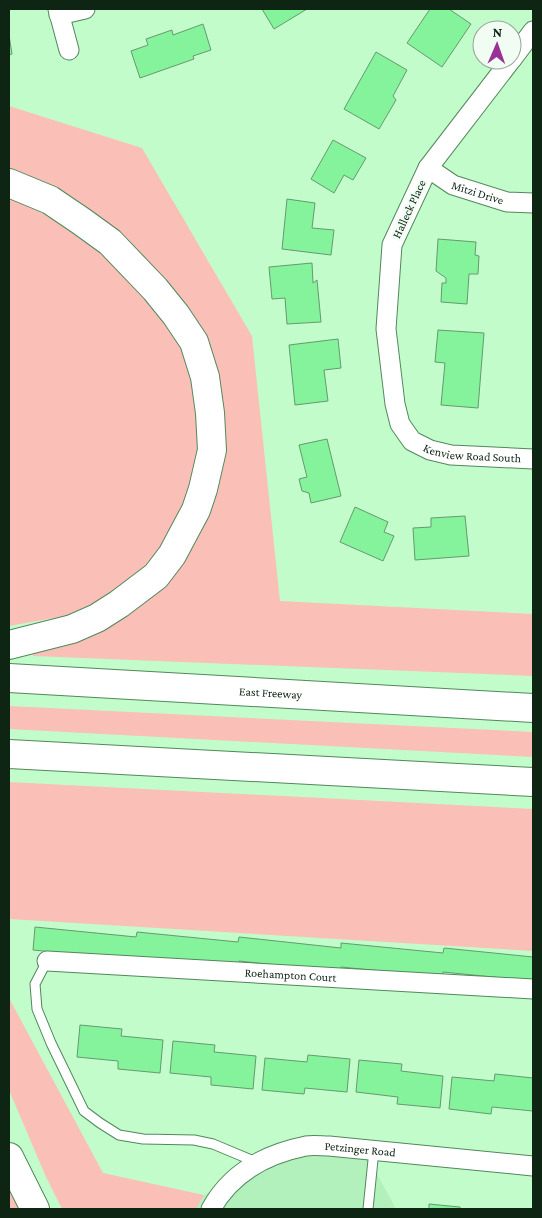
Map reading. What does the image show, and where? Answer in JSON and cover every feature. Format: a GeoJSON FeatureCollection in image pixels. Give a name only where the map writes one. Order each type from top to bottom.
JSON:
{"type":"FeatureCollection","features":[{"type":"Feature","properties":{"kind":"highway"},"geometry":{"type":"LineString","coordinates":[[9,183],[50,200],[110,242],[155,289],[176,315],[194,342],[205,377],[210,413],[212,450],[196,510],[172,555],[156,576],[97,618],[72,629],[9,644]]}},
{"type":"Feature","properties":{"kind":"highway","name":"East Freeway"},"geometry":{"type":"LineString","coordinates":[[9,678],[533,708]]}},
{"type":"Feature","properties":{"kind":"highway"},"geometry":{"type":"LineString","coordinates":[[9,754],[533,782]]}},
{"type":"Feature","properties":{"kind":"highway"},"geometry":{"type":"LineString","coordinates":[[9,1157],[34,1209]]}},
{"type":"Feature","properties":{"kind":"street"},"geometry":{"type":"LineString","coordinates":[[69,50],[59,12],[85,9]]}},
{"type":"Feature","properties":{"kind":"street","name":"Halleck Place"},"geometry":{"type":"LineString","coordinates":[[522,45],[533,31]]}},
{"type":"Feature","properties":{"kind":"street","name":"Halleck Place"},"geometry":{"type":"LineString","coordinates":[[412,441],[400,424],[394,404],[386,329],[392,244],[428,168],[503,70]]}},
{"type":"Feature","properties":{"kind":"street","name":"Mitzi Drive"},"geometry":{"type":"LineString","coordinates":[[428,168],[453,185],[507,202],[533,203]]}},
{"type":"Feature","properties":{"kind":"street","name":"Kenview Road South"},"geometry":{"type":"LineString","coordinates":[[412,441],[430,450],[451,455],[533,459]]}},
{"type":"Feature","properties":{"kind":"street","name":"Roehampton Court"},"geometry":{"type":"LineString","coordinates":[[47,961],[533,989]]}},
{"type":"Feature","properties":{"kind":"street","name":"Petzinger Road"},"geometry":{"type":"LineString","coordinates":[[211,1209],[218,1197],[235,1178],[257,1163],[307,1146],[329,1146],[533,1166]]}},
{"type":"Feature","properties":{"kind":"lane"},"geometry":{"type":"LineString","coordinates":[[47,961],[35,984],[37,1009],[51,1043],[84,1111],[119,1135],[143,1139],[194,1140],[213,1144],[257,1163]]}},
{"type":"Feature","properties":{"kind":"lane"},"geometry":{"type":"LineString","coordinates":[[368,1209],[374,1150]]}},
{"type":"Feature","properties":{"kind":"shaded area"},"geometry":{"type":"Polygon","coordinates":[[[9,106],[142,148],[252,336],[280,601],[533,614],[533,676],[33,656],[34,649],[136,605],[223,457],[225,431],[221,400],[200,330],[184,302],[165,278],[122,238],[9,171],[9,106]]]}},
{"type":"Feature","properties":{"kind":"shaded area"},"geometry":{"type":"Polygon","coordinates":[[[9,197],[49,217],[101,253],[133,282],[162,315],[180,343],[198,399],[200,455],[179,521],[157,554],[124,585],[92,604],[65,616],[9,626],[9,197]]]}},
{"type":"Feature","properties":{"kind":"shaded area"},"geometry":{"type":"Polygon","coordinates":[[[9,706],[533,732],[533,757],[9,729],[9,706]]]}},
{"type":"Feature","properties":{"kind":"shaded area"},"geometry":{"type":"Polygon","coordinates":[[[9,782],[533,809],[533,951],[9,919],[9,782]]]}},
{"type":"Feature","properties":{"kind":"shaded area"},"geometry":{"type":"Polygon","coordinates":[[[9,998],[103,1173],[204,1195],[196,1209],[62,1209],[46,1177],[9,1090],[9,998]]]}},
{"type":"Feature","properties":{"kind":"shaded area"},"geometry":{"type":"Polygon","coordinates":[[[363,1148],[396,1209],[196,1209],[204,1195],[266,1156],[363,1148]]]}},
{"type":"Feature","properties":{"kind":"shaded area"},"geometry":{"type":"Polygon","coordinates":[[[9,1186],[20,1209],[9,1209],[9,1186]]]}},
{"type":"Feature","properties":{"kind":"building"},"geometry":{"type":"Polygon","coordinates":[[[262,9],[307,9],[274,29],[262,9]]]}},
{"type":"Feature","properties":{"kind":"building"},"geometry":{"type":"Polygon","coordinates":[[[430,9],[449,9],[471,24],[442,67],[407,43],[430,9]]]}},
{"type":"Feature","properties":{"kind":"building"},"geometry":{"type":"Polygon","coordinates":[[[203,24],[211,50],[193,56],[194,59],[140,78],[131,51],[148,45],[146,39],[172,30],[173,35],[203,24]]]}},
{"type":"Feature","properties":{"kind":"building"},"geometry":{"type":"Polygon","coordinates":[[[9,35],[12,54],[9,55],[9,35]]]}},
{"type":"Feature","properties":{"kind":"building"},"geometry":{"type":"Polygon","coordinates":[[[376,52],[407,70],[393,96],[396,100],[379,129],[344,109],[376,52]]]}},
{"type":"Feature","properties":{"kind":"building"},"geometry":{"type":"Polygon","coordinates":[[[333,140],[366,158],[353,180],[344,175],[334,193],[311,179],[333,140]]]}},
{"type":"Feature","properties":{"kind":"building"},"geometry":{"type":"Polygon","coordinates":[[[287,199],[315,203],[312,228],[334,230],[331,255],[282,249],[287,199]]]}},
{"type":"Feature","properties":{"kind":"building"},"geometry":{"type":"Polygon","coordinates":[[[438,239],[476,242],[475,255],[479,256],[478,274],[469,274],[467,304],[441,302],[442,283],[446,283],[446,278],[436,271],[438,239]]]}},
{"type":"Feature","properties":{"kind":"building"},"geometry":{"type":"Polygon","coordinates":[[[312,263],[313,283],[317,280],[321,322],[287,324],[285,298],[272,299],[269,267],[312,263]]]}},
{"type":"Feature","properties":{"kind":"building"},"geometry":{"type":"Polygon","coordinates":[[[438,330],[484,333],[478,408],[441,405],[445,363],[435,362],[438,330]]]}},
{"type":"Feature","properties":{"kind":"building"},"geometry":{"type":"Polygon","coordinates":[[[338,339],[341,368],[324,370],[328,401],[295,405],[289,345],[338,339]]]}},
{"type":"Feature","properties":{"kind":"building"},"geometry":{"type":"Polygon","coordinates":[[[327,439],[341,496],[311,503],[309,493],[302,491],[299,479],[307,477],[299,445],[327,439]]]}},
{"type":"Feature","properties":{"kind":"building"},"geometry":{"type":"Polygon","coordinates":[[[355,507],[388,522],[384,532],[394,536],[383,561],[340,542],[355,507]]]}},
{"type":"Feature","properties":{"kind":"building"},"geometry":{"type":"Polygon","coordinates":[[[465,516],[469,556],[415,560],[413,528],[431,527],[431,518],[465,516]]]}},
{"type":"Feature","properties":{"kind":"building"},"geometry":{"type":"Polygon","coordinates":[[[35,927],[136,937],[137,932],[238,942],[239,937],[341,948],[341,943],[443,953],[444,948],[533,957],[533,981],[443,972],[443,977],[341,967],[341,972],[239,961],[239,967],[137,957],[137,960],[33,950],[35,927]]]}},
{"type":"Feature","properties":{"kind":"building"},"geometry":{"type":"Polygon","coordinates":[[[80,1025],[122,1029],[121,1036],[163,1040],[160,1073],[118,1069],[118,1061],[77,1057],[80,1025]]]}},
{"type":"Feature","properties":{"kind":"building"},"geometry":{"type":"Polygon","coordinates":[[[173,1041],[215,1045],[214,1052],[256,1056],[253,1089],[211,1085],[211,1077],[170,1073],[173,1041]]]}},
{"type":"Feature","properties":{"kind":"building"},"geometry":{"type":"Polygon","coordinates":[[[308,1055],[350,1059],[347,1092],[305,1088],[304,1094],[262,1090],[265,1058],[307,1062],[308,1055]]]}},
{"type":"Feature","properties":{"kind":"building"},"geometry":{"type":"Polygon","coordinates":[[[359,1060],[402,1064],[401,1071],[443,1076],[440,1108],[397,1104],[398,1097],[356,1092],[359,1060]]]}},
{"type":"Feature","properties":{"kind":"building"},"geometry":{"type":"Polygon","coordinates":[[[495,1074],[533,1078],[533,1111],[492,1107],[491,1114],[449,1109],[452,1077],[494,1081],[495,1074]]]}},
{"type":"Feature","properties":{"kind":"building"},"geometry":{"type":"Polygon","coordinates":[[[429,1204],[460,1207],[460,1209],[429,1209],[429,1204]]]}}]}
